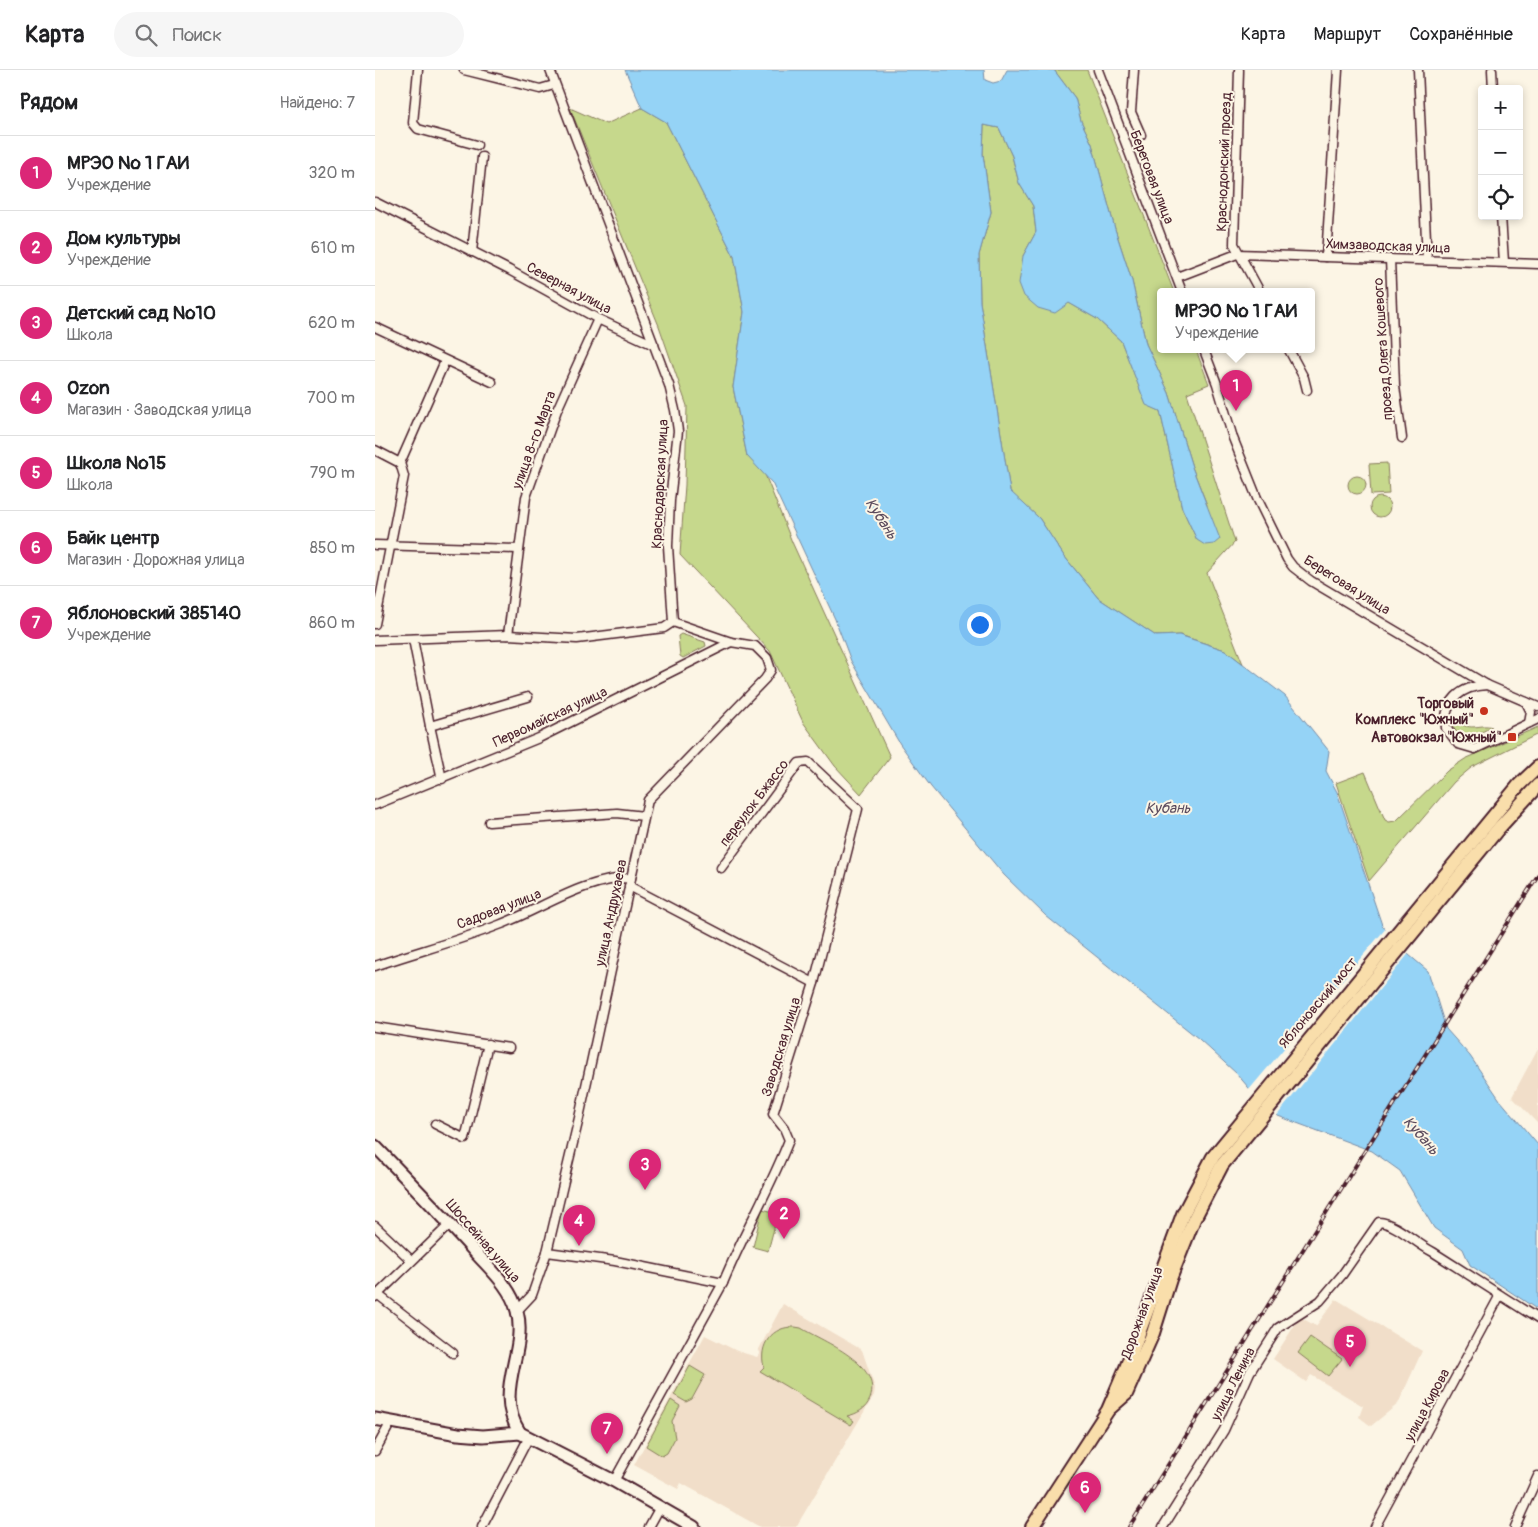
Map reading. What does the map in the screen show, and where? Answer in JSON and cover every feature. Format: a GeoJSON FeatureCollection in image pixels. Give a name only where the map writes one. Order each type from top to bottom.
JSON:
{"type":"FeatureCollection","features":[{"type":"Feature","properties":{"kind":"main road"},"geometry":{"type":"LineString","coordinates":[[1494,825],[1519,785],[1538,767]]}},
{"type":"Feature","properties":{"kind":"main road"},"geometry":{"type":"LineString","coordinates":[[1494,825],[1538,784]]}},
{"type":"Feature","properties":{"kind":"main road","name":"Яблоновский мост"},"geometry":{"type":"LineString","coordinates":[[1188,1217],[1222,1165],[1246,1133],[1272,1107],[1494,825]]}},
{"type":"Feature","properties":{"kind":"main road","name":"Шоссейная улица"},"geometry":{"type":"LineString","coordinates":[[375,1146],[450,1224],[499,1279],[517,1311],[518,1329],[508,1399],[509,1413],[525,1435]]}},
{"type":"Feature","properties":{"kind":"main road","name":"Дорожная улица"},"geometry":{"type":"LineString","coordinates":[[1032,1527],[1109,1410],[1126,1394],[1153,1333],[1188,1217]]}},
{"type":"Feature","properties":{"kind":"main road"},"geometry":{"type":"LineString","coordinates":[[375,1419],[483,1436],[525,1435],[614,1481],[694,1527]]}},
{"type":"Feature","properties":{"kind":"street"},"geometry":{"type":"LineString","coordinates":[[418,70],[413,123],[418,129],[477,145]]}},
{"type":"Feature","properties":{"kind":"street"},"geometry":{"type":"LineString","coordinates":[[464,70],[540,88],[554,85]]}},
{"type":"Feature","properties":{"kind":"street","name":"Краснодарская улица"},"geometry":{"type":"LineString","coordinates":[[549,70],[669,385],[675,410],[678,431],[670,500],[668,546],[673,622]]}},
{"type":"Feature","properties":{"kind":"street","name":"Береговая улица"},"geometry":{"type":"LineString","coordinates":[[1099,70],[1181,288]]}},
{"type":"Feature","properties":{"kind":"street"},"geometry":{"type":"LineString","coordinates":[[1134,70],[1131,112],[1141,134]]}},
{"type":"Feature","properties":{"kind":"street","name":"Краснодонский проезд"},"geometry":{"type":"LineString","coordinates":[[1237,254],[1234,244],[1239,70]]}},
{"type":"Feature","properties":{"kind":"street"},"geometry":{"type":"LineString","coordinates":[[1326,257],[1338,70]]}},
{"type":"Feature","properties":{"kind":"street"},"geometry":{"type":"LineString","coordinates":[[1418,70],[1427,260]]}},
{"type":"Feature","properties":{"kind":"street"},"geometry":{"type":"LineString","coordinates":[[1492,70],[1493,85]]}},
{"type":"Feature","properties":{"kind":"street"},"geometry":{"type":"LineString","coordinates":[[472,252],[482,157]]}},
{"type":"Feature","properties":{"kind":"street","name":"Северная улица"},"geometry":{"type":"LineString","coordinates":[[375,202],[598,319],[654,346]]}},
{"type":"Feature","properties":{"kind":"street"},"geometry":{"type":"LineString","coordinates":[[1501,220],[1504,262]]}},
{"type":"Feature","properties":{"kind":"street"},"geometry":{"type":"LineString","coordinates":[[1237,254],[1242,259],[1258,288]]}},
{"type":"Feature","properties":{"kind":"street","name":"Химзаводская улица"},"geometry":{"type":"LineString","coordinates":[[1177,277],[1237,254],[1538,264]]}},
{"type":"Feature","properties":{"kind":"street","name":"проезд Олега Кошевого"},"geometry":{"type":"LineString","coordinates":[[1390,259],[1395,386],[1402,438]]}},
{"type":"Feature","properties":{"kind":"street","name":"улица 8-го Марта"},"geometry":{"type":"LineString","coordinates":[[508,635],[526,497],[557,410],[598,319]]}},
{"type":"Feature","properties":{"kind":"street"},"geometry":{"type":"LineString","coordinates":[[375,327],[492,382]]}},
{"type":"Feature","properties":{"kind":"street","name":"Береговая улица"},"geometry":{"type":"LineString","coordinates":[[1205,353],[1217,384],[1233,438],[1261,507],[1293,567],[1311,581],[1487,685],[1538,707]]}},
{"type":"Feature","properties":{"kind":"street"},"geometry":{"type":"LineString","coordinates":[[1291,353],[1304,378],[1307,390]]}},
{"type":"Feature","properties":{"kind":"street"},"geometry":{"type":"LineString","coordinates":[[375,624],[404,476],[400,463],[445,361]]}},
{"type":"Feature","properties":{"kind":"street"},"geometry":{"type":"LineString","coordinates":[[375,450],[400,463]]}},
{"type":"Feature","properties":{"kind":"street"},"geometry":{"type":"LineString","coordinates":[[375,545],[519,549]]}},
{"type":"Feature","properties":{"kind":"street"},"geometry":{"type":"LineString","coordinates":[[375,640],[508,635],[577,639],[664,628],[673,622]]}},
{"type":"Feature","properties":{"kind":"street","name":"улица Андрухаева"},"geometry":{"type":"LineString","coordinates":[[517,1311],[532,1295],[547,1252],[579,1118],[647,800],[765,679],[771,670],[767,658],[755,646],[731,642],[673,622]]}},
{"type":"Feature","properties":{"kind":"street"},"geometry":{"type":"LineString","coordinates":[[413,638],[430,726],[443,779]]}},
{"type":"Feature","properties":{"kind":"street","name":"Первомайская улица"},"geometry":{"type":"LineString","coordinates":[[375,805],[443,779],[539,738],[731,642]]}},
{"type":"Feature","properties":{"kind":"street"},"geometry":{"type":"LineString","coordinates":[[1487,685],[1468,688],[1459,693],[1448,706],[1446,728],[1458,744],[1475,748],[1538,720]]}},
{"type":"Feature","properties":{"kind":"street"},"geometry":{"type":"LineString","coordinates":[[430,726],[528,697]]}},
{"type":"Feature","properties":{"kind":"street"},"geometry":{"type":"LineString","coordinates":[[1526,702],[1531,712],[1529,723]]}},
{"type":"Feature","properties":{"kind":"street","name":"переулок Бжассо"},"geometry":{"type":"LineString","coordinates":[[721,868],[799,763],[808,762],[856,806]]}},
{"type":"Feature","properties":{"kind":"street","name":"Заводская улица"},"geometry":{"type":"LineString","coordinates":[[614,1481],[723,1283],[736,1251],[777,1170],[789,1140],[784,1128],[773,1114],[814,983],[858,809],[856,806]]}},
{"type":"Feature","properties":{"kind":"street"},"geometry":{"type":"LineString","coordinates":[[489,822],[617,813],[644,816]]}},
{"type":"Feature","properties":{"kind":"street","name":"Садовая улица"},"geometry":{"type":"LineString","coordinates":[[375,966],[499,925],[592,884],[613,878],[630,882]]}},
{"type":"Feature","properties":{"kind":"street"},"geometry":{"type":"LineString","coordinates":[[630,882],[814,983]]}},
{"type":"Feature","properties":{"kind":"street"},"geometry":{"type":"LineString","coordinates":[[375,1027],[509,1048]]}},
{"type":"Feature","properties":{"kind":"street"},"geometry":{"type":"LineString","coordinates":[[435,1124],[465,1140],[488,1044]]}},
{"type":"Feature","properties":{"kind":"street","name":"улица Ленина"},"geometry":{"type":"LineString","coordinates":[[1163,1527],[1224,1430],[1251,1372],[1278,1328],[1320,1301],[1342,1275],[1379,1222],[1389,1223],[1416,1244],[1433,1252],[1500,1295]]}},
{"type":"Feature","properties":{"kind":"street"},"geometry":{"type":"LineString","coordinates":[[450,1224],[377,1293],[453,1353]]}},
{"type":"Feature","properties":{"kind":"street"},"geometry":{"type":"LineString","coordinates":[[375,1226],[411,1260]]}},
{"type":"Feature","properties":{"kind":"street"},"geometry":{"type":"LineString","coordinates":[[547,1252],[615,1261],[723,1283]]}},
{"type":"Feature","properties":{"kind":"street"},"geometry":{"type":"LineString","coordinates":[[1500,1295],[1538,1319]]}},
{"type":"Feature","properties":{"kind":"street","name":"улица Кирова"},"geometry":{"type":"LineString","coordinates":[[1375,1527],[1500,1295]]}},
{"type":"Feature","properties":{"kind":"street"},"geometry":{"type":"LineString","coordinates":[[375,1451],[391,1422]]}},
{"type":"Feature","properties":{"kind":"street"},"geometry":{"type":"LineString","coordinates":[[482,1527],[525,1435]]}},
{"type":"Feature","properties":{"kind":"street"},"geometry":{"type":"LineString","coordinates":[[1515,1527],[1538,1476]]}},
{"type":"Feature","properties":{"kind":"street"},"geometry":{"type":"LineString","coordinates":[[649,1527],[660,1507]]}},
{"type":"Feature","properties":{"kind":"shaded area"},"geometry":{"type":"Polygon","coordinates":[[[1538,1048],[1538,1124],[1512,1097],[1538,1048]]]}},
{"type":"Feature","properties":{"kind":"shaded area"},"geometry":{"type":"Polygon","coordinates":[[[1336,1299],[1422,1351],[1398,1404],[1371,1426],[1359,1417],[1363,1406],[1311,1375],[1306,1382],[1273,1359],[1300,1317],[1316,1326],[1336,1299]]]}},
{"type":"Feature","properties":{"kind":"shaded area"},"geometry":{"type":"Polygon","coordinates":[[[783,1304],[862,1350],[875,1388],[874,1395],[796,1527],[760,1527],[681,1483],[678,1489],[634,1465],[705,1335],[737,1351],[757,1357],[760,1353],[758,1351],[783,1304]]]}},
{"type":"Feature","properties":{"kind":"green space"},"geometry":{"type":"Polygon","coordinates":[[[1054,70],[1087,70],[1172,288],[1157,288],[1157,353],[1197,353],[1209,384],[1187,393],[1235,542],[1207,573],[1243,664],[1225,650],[1180,635],[1156,636],[1098,598],[1064,556],[1039,518],[1010,492],[980,302],[979,255],[991,212],[983,154],[984,125],[999,128],[1012,156],[1019,183],[1033,206],[1036,232],[1023,256],[1069,303],[1097,319],[1121,341],[1146,404],[1160,411],[1182,508],[1197,540],[1207,505],[1192,467],[1169,393],[1146,344],[1132,281],[1115,229],[1092,144],[1081,121],[1075,98],[1054,70]]]}},
{"type":"Feature","properties":{"kind":"green space"},"geometry":{"type":"Polygon","coordinates":[[[570,108],[606,124],[642,108],[666,122],[734,256],[744,312],[733,387],[747,456],[764,472],[792,542],[890,757],[861,794],[835,766],[803,722],[770,651],[680,555],[685,485],[687,406],[659,326],[570,108]]]}},
{"type":"Feature","properties":{"kind":"green space"},"geometry":{"type":"Polygon","coordinates":[[[1387,463],[1389,494],[1371,495],[1369,464],[1387,463]]]}},
{"type":"Feature","properties":{"kind":"green space"},"geometry":{"type":"Polygon","coordinates":[[[1353,476],[1361,476],[1366,481],[1364,492],[1353,494],[1348,489],[1348,481],[1353,476]]]}},
{"type":"Feature","properties":{"kind":"green space"},"geometry":{"type":"Polygon","coordinates":[[[1380,497],[1387,500],[1390,507],[1387,514],[1380,517],[1373,514],[1370,507],[1373,500],[1380,497]]]}},
{"type":"Feature","properties":{"kind":"green space"},"geometry":{"type":"Polygon","coordinates":[[[681,634],[705,642],[706,646],[683,658],[680,656],[678,636],[681,634]]]}},
{"type":"Feature","properties":{"kind":"green space"},"geometry":{"type":"Polygon","coordinates":[[[1457,722],[1472,727],[1492,727],[1470,736],[1464,736],[1455,730],[1451,724],[1457,722]]]}},
{"type":"Feature","properties":{"kind":"green space"},"geometry":{"type":"Polygon","coordinates":[[[1538,727],[1538,734],[1472,767],[1454,782],[1369,881],[1336,783],[1365,772],[1385,820],[1389,822],[1396,821],[1447,771],[1465,759],[1538,727]]]}},
{"type":"Feature","properties":{"kind":"green space"},"geometry":{"type":"Polygon","coordinates":[[[762,1209],[778,1213],[768,1251],[753,1247],[762,1209]]]}},
{"type":"Feature","properties":{"kind":"green space"},"geometry":{"type":"Polygon","coordinates":[[[795,1327],[801,1328],[836,1347],[860,1365],[868,1375],[872,1386],[870,1399],[861,1410],[847,1416],[854,1421],[851,1425],[760,1371],[764,1367],[763,1351],[769,1338],[780,1330],[795,1327]]]}},
{"type":"Feature","properties":{"kind":"green space"},"geometry":{"type":"Polygon","coordinates":[[[1310,1337],[1342,1359],[1328,1376],[1298,1353],[1310,1337]]]}},
{"type":"Feature","properties":{"kind":"green space"},"geometry":{"type":"Polygon","coordinates":[[[690,1366],[705,1375],[692,1399],[686,1402],[674,1395],[690,1366]]]}},
{"type":"Feature","properties":{"kind":"green space"},"geometry":{"type":"Polygon","coordinates":[[[671,1400],[680,1406],[672,1421],[675,1438],[667,1453],[662,1456],[646,1446],[671,1400]]]}},
{"type":"Feature","properties":{"kind":"water","name":"Кубань"},"geometry":{"type":"Polygon","coordinates":[[[625,70],[984,70],[985,80],[993,83],[1001,81],[1007,70],[1054,70],[1075,98],[1081,121],[1092,144],[1115,229],[1132,281],[1146,344],[1169,393],[1192,467],[1220,539],[1214,544],[1205,545],[1197,540],[1182,508],[1160,411],[1146,405],[1121,341],[1097,319],[1069,303],[1055,313],[1038,308],[1024,296],[1019,283],[1023,256],[1036,232],[1033,206],[1019,183],[1012,156],[999,128],[984,125],[983,154],[991,212],[979,255],[980,302],[1010,491],[1039,518],[1064,556],[1098,598],[1156,636],[1179,635],[1225,650],[1285,696],[1329,751],[1326,771],[1337,792],[1382,925],[1402,949],[1428,971],[1446,1029],[1470,1056],[1500,1100],[1538,1145],[1538,1310],[1470,1265],[1463,1249],[1434,1228],[1400,1171],[1372,1151],[1278,1116],[1259,1100],[1237,1074],[1199,1039],[1046,916],[1004,875],[931,787],[900,744],[851,661],[835,619],[772,483],[747,456],[733,387],[744,312],[734,256],[666,122],[642,108],[625,70]]]}},
{"type":"Feature","properties":{"kind":"pier"},"geometry":{"type":"Polygon","coordinates":[[[1387,927],[1410,952],[1275,1118],[1248,1091],[1387,927]]]}},
{"type":"Feature","properties":{"kind":"railway"},"geometry":{"type":"LineString","coordinates":[[1129,1527],[1538,875]]}},
{"type":"Feature","properties":{"kind":"place","name":"МРЭО № 1 ГАИ"},"geometry":{"type":"Point","coordinates":[1236,411]}},
{"type":"Feature","properties":{"kind":"place","name":"Торговый Комплекс \"Южный\""},"geometry":{"type":"Point","coordinates":[1484,711]}},
{"type":"Feature","properties":{"kind":"place","name":"Автовокзал \"Южный\""},"geometry":{"type":"Point","coordinates":[1512,737]}},
{"type":"Feature","properties":{"kind":"place","name":"Детский сад №10"},"geometry":{"type":"Point","coordinates":[645,1190]}},
{"type":"Feature","properties":{"kind":"place","name":"Дом культуры"},"geometry":{"type":"Point","coordinates":[784,1239]}},
{"type":"Feature","properties":{"kind":"place","name":"Ozon"},"geometry":{"type":"Point","coordinates":[579,1246]}},
{"type":"Feature","properties":{"kind":"place","name":"Школа №15"},"geometry":{"type":"Point","coordinates":[1350,1367]}},
{"type":"Feature","properties":{"kind":"place","name":"Яблоновский 385140"},"geometry":{"type":"Point","coordinates":[607,1454]}},
{"type":"Feature","properties":{"kind":"place","name":"Байк центр"},"geometry":{"type":"Point","coordinates":[1085,1513]}}]}
